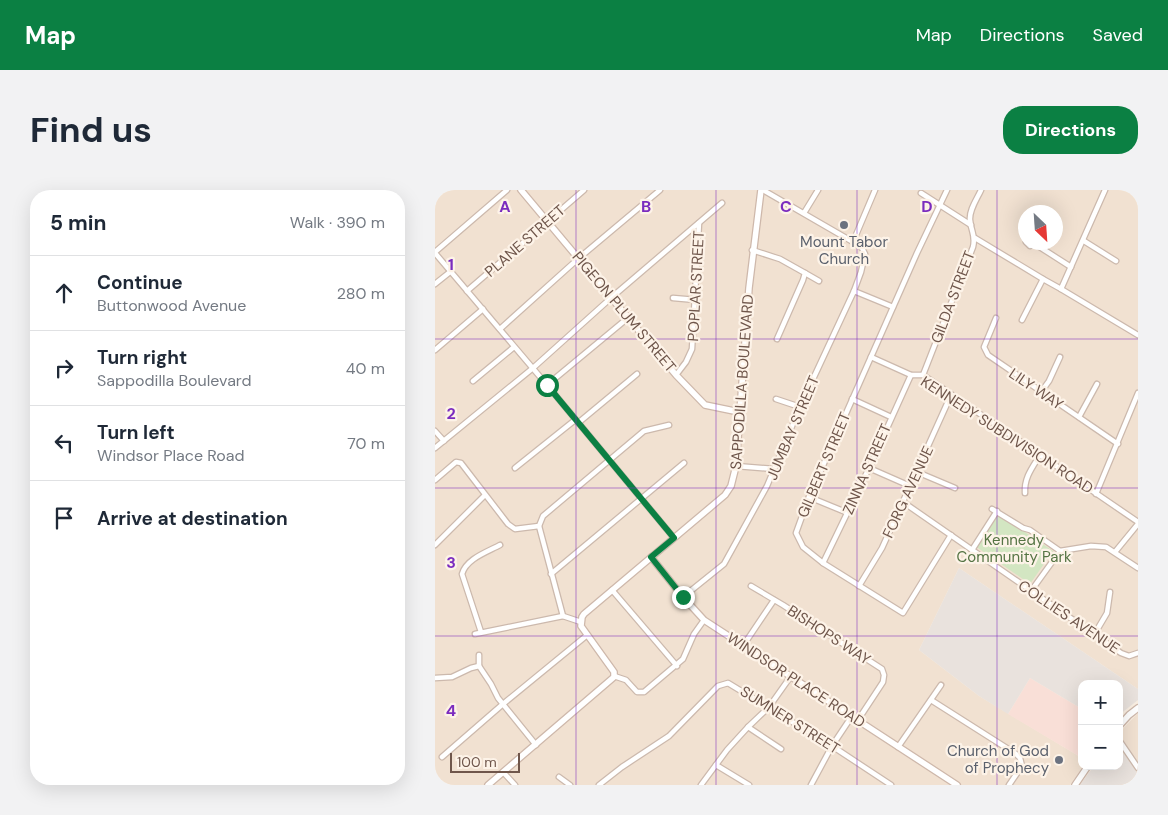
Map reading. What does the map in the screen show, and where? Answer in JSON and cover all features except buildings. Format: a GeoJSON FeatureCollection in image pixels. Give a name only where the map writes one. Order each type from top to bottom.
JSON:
{"type":"FeatureCollection","features":[{"type":"Feature","properties":{"kind":"street"},"geometry":{"type":"LineString","coordinates":[[507,190],[435,253],[674,538]]}},
{"type":"Feature","properties":{"kind":"street","name":"PIGEON PLUM STREET"},"geometry":{"type":"LineString","coordinates":[[521,190],[705,405],[739,412]]}},
{"type":"Feature","properties":{"kind":"street","name":"PLANE STREET"},"geometry":{"type":"LineString","coordinates":[[467,292],[584,190]]}},
{"type":"Feature","properties":{"kind":"street"},"geometry":{"type":"LineString","coordinates":[[500,329],[659,190]]}},
{"type":"Feature","properties":{"kind":"street"},"geometry":{"type":"LineString","coordinates":[[762,190],[853,242],[875,190]]}},
{"type":"Feature","properties":{"kind":"street","name":"SAPPODILLA BOULEVARD"},"geometry":{"type":"LineString","coordinates":[[581,622],[584,614],[725,495],[731,486],[736,466],[753,250],[762,190]]}},
{"type":"Feature","properties":{"kind":"street"},"geometry":{"type":"LineString","coordinates":[[804,213],[818,190]]}},
{"type":"Feature","properties":{"kind":"street","name":"GILBERT STREET"},"geometry":{"type":"LineString","coordinates":[[947,190],[809,497],[796,533],[803,548],[903,613],[951,535]]}},
{"type":"Feature","properties":{"kind":"street","name":"GILDA STREET"},"geometry":{"type":"LineString","coordinates":[[923,375],[975,238],[970,220],[972,210],[981,190]]}},
{"type":"Feature","properties":{"kind":"street"},"geometry":{"type":"LineString","coordinates":[[1061,288],[1084,241],[1105,190]]}},
{"type":"Feature","properties":{"kind":"street"},"geometry":{"type":"LineString","coordinates":[[921,193],[972,226]]}},
{"type":"Feature","properties":{"kind":"street"},"geometry":{"type":"LineString","coordinates":[[435,448],[533,368],[611,297],[722,203]]}},
{"type":"Feature","properties":{"kind":"street","name":"POPLAR STREET"},"geometry":{"type":"LineString","coordinates":[[677,374],[687,362],[692,349],[699,223]]}},
{"type":"Feature","properties":{"kind":"street"},"geometry":{"type":"LineString","coordinates":[[975,238],[1138,335]]}},
{"type":"Feature","properties":{"kind":"street"},"geometry":{"type":"LineString","coordinates":[[1084,241],[1116,261]]}},
{"type":"Feature","properties":{"kind":"street","name":"JUMBAY STREET"},"geometry":{"type":"LineString","coordinates":[[683,597],[723,564],[763,494],[800,407],[854,291],[865,254],[862,248],[853,242]]}},
{"type":"Feature","properties":{"kind":"street"},"geometry":{"type":"LineString","coordinates":[[753,250],[780,258],[819,281]]}},
{"type":"Feature","properties":{"kind":"street"},"geometry":{"type":"LineString","coordinates":[[1046,250],[1071,267]]}},
{"type":"Feature","properties":{"kind":"street"},"geometry":{"type":"LineString","coordinates":[[435,284],[450,272]]}},
{"type":"Feature","properties":{"kind":"street"},"geometry":{"type":"LineString","coordinates":[[777,339],[805,273]]}},
{"type":"Feature","properties":{"kind":"street"},"geometry":{"type":"LineString","coordinates":[[1022,320],[1043,279]]}},
{"type":"Feature","properties":{"kind":"street"},"geometry":{"type":"LineString","coordinates":[[854,291],[893,307]]}},
{"type":"Feature","properties":{"kind":"street"},"geometry":{"type":"LineString","coordinates":[[673,298],[696,300]]}},
{"type":"Feature","properties":{"kind":"street"},"geometry":{"type":"LineString","coordinates":[[435,350],[483,309]]}},
{"type":"Feature","properties":{"kind":"street"},"geometry":{"type":"LineString","coordinates":[[547,385],[629,317]]}},
{"type":"Feature","properties":{"kind":"street","name":"LILY WAY"},"geometry":{"type":"LineString","coordinates":[[996,318],[984,347],[988,355],[1117,444]]}},
{"type":"Feature","properties":{"kind":"street"},"geometry":{"type":"LineString","coordinates":[[473,381],[514,347]]}},
{"type":"Feature","properties":{"kind":"street","name":"KENNEDY SUBDIVISION ROAD"},"geometry":{"type":"LineString","coordinates":[[871,357],[911,375],[923,375],[1138,523]]}},
{"type":"Feature","properties":{"kind":"street"},"geometry":{"type":"LineString","coordinates":[[1041,392],[1049,382],[1060,357]]}},
{"type":"Feature","properties":{"kind":"street"},"geometry":{"type":"LineString","coordinates":[[515,468],[637,374]]}},
{"type":"Feature","properties":{"kind":"street","name":"ZINNA STREET"},"geometry":{"type":"LineString","coordinates":[[823,562],[869,468],[911,375]]}},
{"type":"Feature","properties":{"kind":"street"},"geometry":{"type":"LineString","coordinates":[[1079,417],[1097,384]]}},
{"type":"Feature","properties":{"kind":"street"},"geometry":{"type":"LineString","coordinates":[[1096,494],[1138,393]]}},
{"type":"Feature","properties":{"kind":"street","name":"FORG AVENUE"},"geometry":{"type":"LineString","coordinates":[[859,586],[882,548],[951,395]]}},
{"type":"Feature","properties":{"kind":"street"},"geometry":{"type":"LineString","coordinates":[[776,399],[800,407]]}},
{"type":"Feature","properties":{"kind":"street"},"geometry":{"type":"LineString","coordinates":[[853,399],[891,417]]}},
{"type":"Feature","properties":{"kind":"street"},"geometry":{"type":"LineString","coordinates":[[563,616],[539,526],[543,516],[644,432],[669,425]]}},
{"type":"Feature","properties":{"kind":"street"},"geometry":{"type":"LineString","coordinates":[[435,431],[444,441]]}},
{"type":"Feature","properties":{"kind":"street"},"geometry":{"type":"LineString","coordinates":[[1025,493],[1028,474],[1040,455]]}},
{"type":"Feature","properties":{"kind":"street"},"geometry":{"type":"LineString","coordinates":[[435,480],[456,462],[461,463],[508,524],[515,528],[539,526]]}},
{"type":"Feature","properties":{"kind":"street"},"geometry":{"type":"LineString","coordinates":[[551,574],[684,463]]}},
{"type":"Feature","properties":{"kind":"street"},"geometry":{"type":"LineString","coordinates":[[736,466],[774,469]]}},
{"type":"Feature","properties":{"kind":"street"},"geometry":{"type":"LineString","coordinates":[[869,468],[910,486]]}},
{"type":"Feature","properties":{"kind":"street"},"geometry":{"type":"LineString","coordinates":[[917,472],[955,488]]}},
{"type":"Feature","properties":{"kind":"street"},"geometry":{"type":"LineString","coordinates":[[435,545],[485,494]]}},
{"type":"Feature","properties":{"kind":"street"},"geometry":{"type":"LineString","coordinates":[[809,497],[848,512]]}},
{"type":"Feature","properties":{"kind":"street","name":"COLLIES AVENUE"},"geometry":{"type":"LineString","coordinates":[[903,502],[1094,635],[1127,656],[1138,653]]}},
{"type":"Feature","properties":{"kind":"street"},"geometry":{"type":"LineString","coordinates":[[971,550],[995,510],[1023,528],[1030,530],[1060,551],[1097,546],[1106,547],[1138,568]]}},
{"type":"Feature","properties":{"kind":"street"},"geometry":{"type":"LineString","coordinates":[[1115,552],[1138,523]]}},
{"type":"Feature","properties":{"kind":"street"},"geometry":{"type":"LineString","coordinates":[[481,632],[462,574],[464,567],[500,545]]}},
{"type":"Feature","properties":{"kind":"street"},"geometry":{"type":"LineString","coordinates":[[1031,591],[1060,551]]}},
{"type":"Feature","properties":{"kind":"street","name":"WINDSOR PLACE ROAD"},"geometry":{"type":"LineString","coordinates":[[651,557],[704,620],[957,785]]}},
{"type":"Feature","properties":{"kind":"street","name":"BISHOPS WAY"},"geometry":{"type":"LineString","coordinates":[[751,586],[884,672],[883,682],[858,720]]}},
{"type":"Feature","properties":{"kind":"street"},"geometry":{"type":"LineString","coordinates":[[612,590],[677,666]]}},
{"type":"Feature","properties":{"kind":"street"},"geometry":{"type":"LineString","coordinates":[[1094,635],[1107,613],[1110,592]]}},
{"type":"Feature","properties":{"kind":"street"},"geometry":{"type":"LineString","coordinates":[[743,646],[774,600]]}},
{"type":"Feature","properties":{"kind":"street"},"geometry":{"type":"LineString","coordinates":[[475,634],[563,616],[581,622],[586,636],[613,670],[614,676]]}},
{"type":"Feature","properties":{"kind":"street"},"geometry":{"type":"LineString","coordinates":[[614,676],[626,680],[640,693],[677,666],[683,659],[694,634],[704,620]]}},
{"type":"Feature","properties":{"kind":"street"},"geometry":{"type":"LineString","coordinates":[[442,757],[586,636]]}},
{"type":"Feature","properties":{"kind":"street"},"geometry":{"type":"LineString","coordinates":[[479,656],[479,666],[503,704],[536,745]]}},
{"type":"Feature","properties":{"kind":"street"},"geometry":{"type":"LineString","coordinates":[[435,678],[452,677],[479,666]]}},
{"type":"Feature","properties":{"kind":"street"},"geometry":{"type":"LineString","coordinates":[[488,785],[614,676]]}},
{"type":"Feature","properties":{"kind":"street"},"geometry":{"type":"LineString","coordinates":[[701,785],[747,727],[769,707],[791,676]]}},
{"type":"Feature","properties":{"kind":"street","name":"SUMNER STREET"},"geometry":{"type":"LineString","coordinates":[[599,785],[622,767],[669,736],[721,684],[732,683],[891,785]]}},
{"type":"Feature","properties":{"kind":"street"},"geometry":{"type":"LineString","coordinates":[[899,747],[941,685]]}},
{"type":"Feature","properties":{"kind":"street"},"geometry":{"type":"LineString","coordinates":[[931,700],[1016,754],[1022,766],[1009,785]]}},
{"type":"Feature","properties":{"kind":"street"},"geometry":{"type":"LineString","coordinates":[[1120,725],[1138,708]]}},
{"type":"Feature","properties":{"kind":"street"},"geometry":{"type":"LineString","coordinates":[[811,785],[831,746],[852,716]]}},
{"type":"Feature","properties":{"kind":"street"},"geometry":{"type":"LineString","coordinates":[[747,727],[781,749]]}},
{"type":"Feature","properties":{"kind":"street"},"geometry":{"type":"LineString","coordinates":[[1123,746],[1138,768]]}},
{"type":"Feature","properties":{"kind":"street"},"geometry":{"type":"LineString","coordinates":[[716,765],[749,785]]}},
{"type":"Feature","properties":{"kind":"street"},"geometry":{"type":"LineString","coordinates":[[1075,785],[1085,770]]}},
{"type":"Feature","properties":{"kind":"street"},"geometry":{"type":"LineString","coordinates":[[503,772],[515,785]]}},
{"type":"Feature","properties":{"kind":"street"},"geometry":{"type":"LineString","coordinates":[[559,777],[570,785]]}},
{"type":"Feature","properties":{"kind":"shaded area"},"geometry":{"type":"Polygon","coordinates":[[[435,190],[1138,190],[1138,689],[959,568],[919,650],[979,696],[1078,756],[1078,770],[1080,770],[1070,785],[435,785],[435,190]]]}},
{"type":"Feature","properties":{"kind":"shaded area"},"geometry":{"type":"Polygon","coordinates":[[[959,568],[1138,689],[1138,700],[1123,712],[1123,680],[1078,680],[1078,707],[1030,678],[1008,714],[979,696],[919,650],[959,568]]]}},
{"type":"Feature","properties":{"kind":"shaded area"},"geometry":{"type":"Polygon","coordinates":[[[1030,678],[1078,707],[1078,756],[1008,714],[1030,678]]]}},
{"type":"Feature","properties":{"kind":"shaded area"},"geometry":{"type":"Polygon","coordinates":[[[1138,713],[1138,785],[1080,785],[1091,770],[1123,770],[1123,729],[1138,713]]]}},
{"type":"Feature","properties":{"kind":"shaded area"},"geometry":{"type":"Polygon","coordinates":[[[1123,753],[1138,774],[1138,785],[1080,785],[1091,770],[1123,770],[1123,753]]]}},
{"type":"Feature","properties":{"kind":"green space","name":"Kennedy Community Park"},"geometry":{"type":"Polygon","coordinates":[[[998,514],[1053,551],[1030,584],[975,546],[998,514]]]}},
{"type":"Feature","properties":{"kind":"place","name":"Mount Tabor Church"},"geometry":{"type":"Point","coordinates":[844,225]}},
{"type":"Feature","properties":{"kind":"place","name":"Church of God of Prophecy"},"geometry":{"type":"Point","coordinates":[1059,760]}},
{"type":"Feature","properties":{"kind":"route"},"geometry":{"type":"LineString","coordinates":[[547,385],[674,538],[651,557],[683,597]]}}]}
